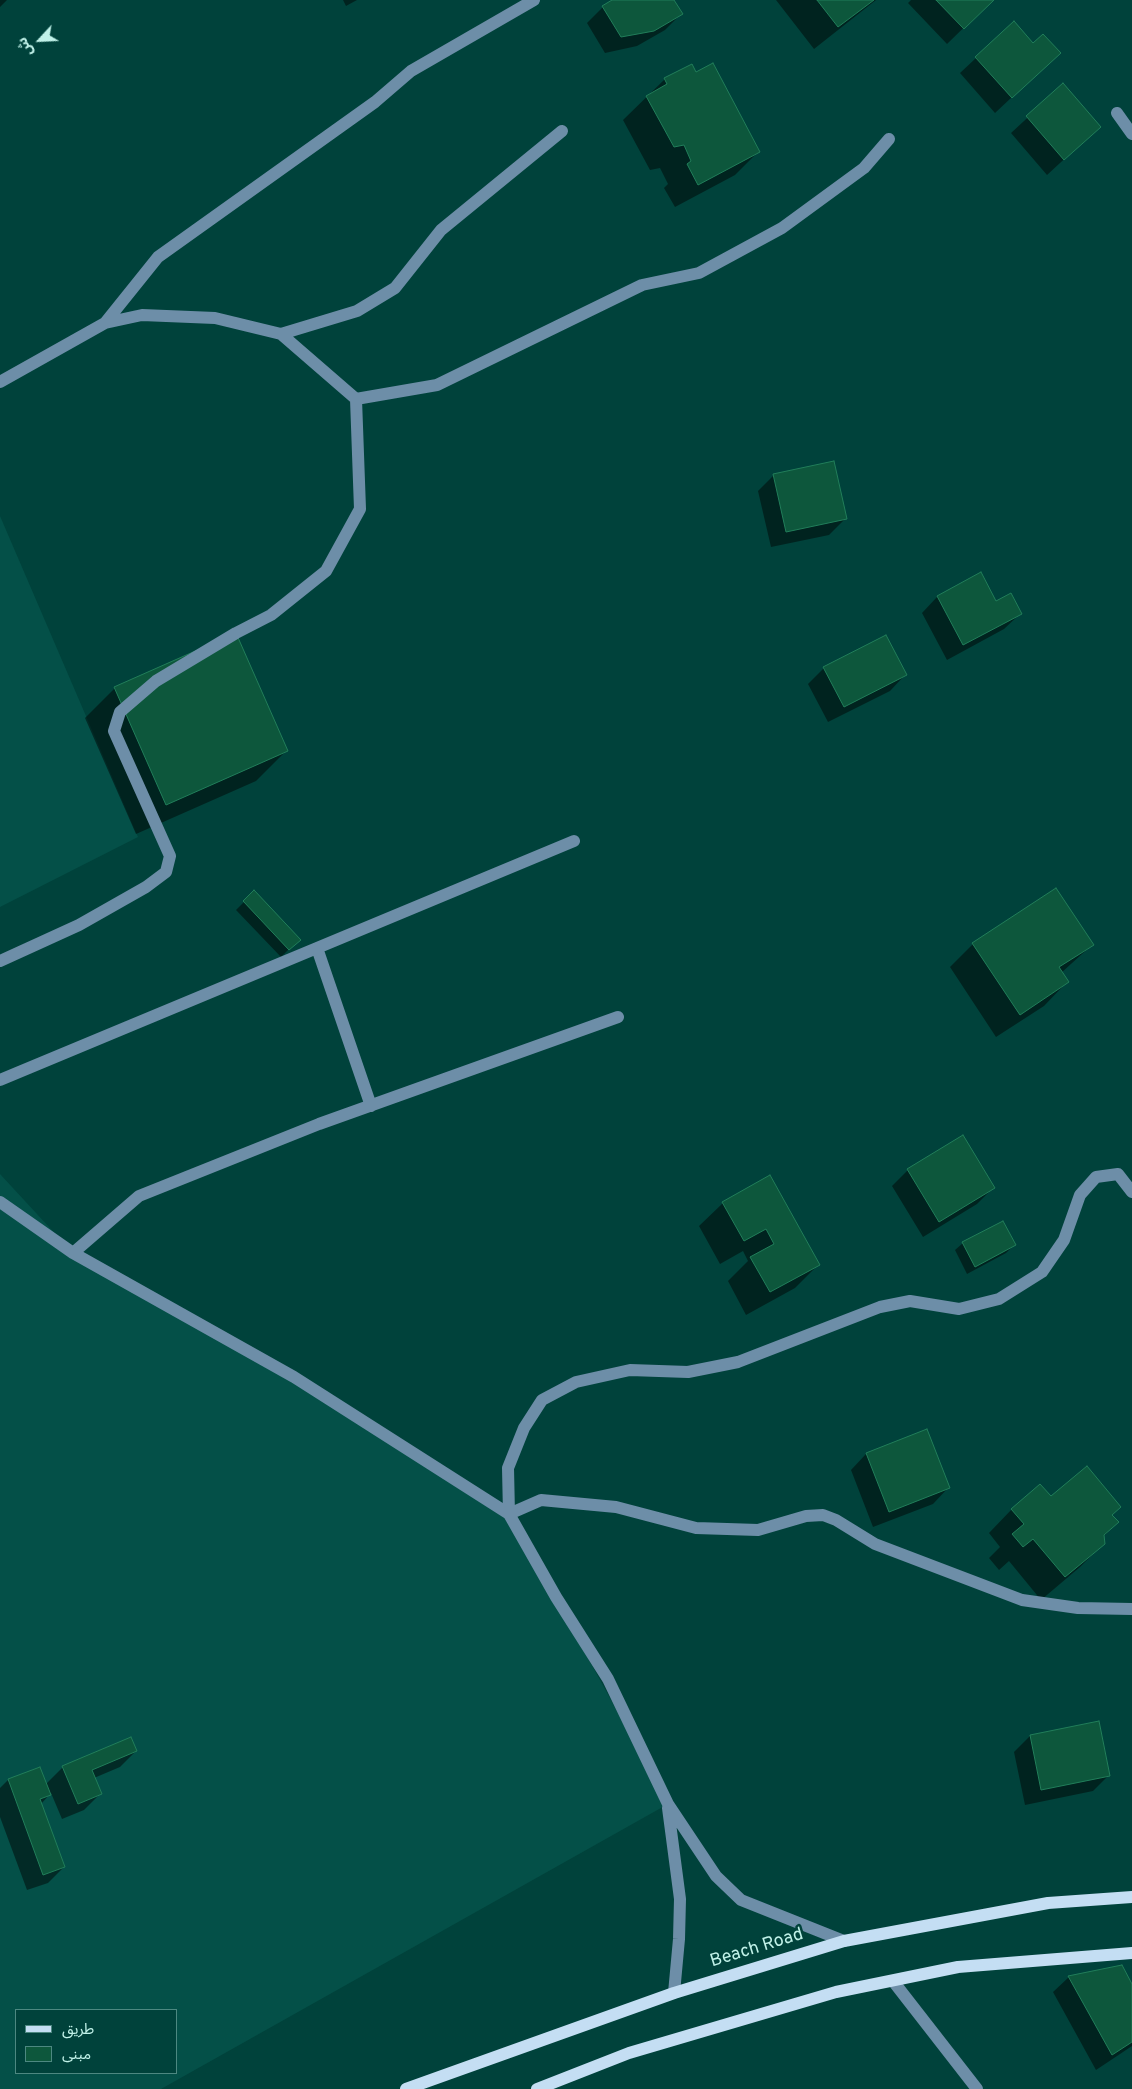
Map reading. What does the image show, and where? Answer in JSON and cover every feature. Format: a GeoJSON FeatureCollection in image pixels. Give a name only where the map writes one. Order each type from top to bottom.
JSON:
{"type":"FeatureCollection","features":[{"type":"Feature","properties":{"kind":"main road","name":"Beach Road"},"geometry":{"type":"LineString","coordinates":[[406,2089],[674,1993],[844,1941],[1048,1903],[1132,1897]]}},
{"type":"Feature","properties":{"kind":"main road"},"geometry":{"type":"LineString","coordinates":[[537,2089],[638,2050],[836,1992],[958,1967],[1132,1953]]}},
{"type":"Feature","properties":{"kind":"street"},"geometry":{"type":"LineString","coordinates":[[105,323],[158,257],[375,102],[411,71],[534,0]]}},
{"type":"Feature","properties":{"kind":"street"},"geometry":{"type":"LineString","coordinates":[[1117,113],[1132,134]]}},
{"type":"Feature","properties":{"kind":"street"},"geometry":{"type":"LineString","coordinates":[[281,334],[357,311],[395,288],[441,230],[562,131]]}},
{"type":"Feature","properties":{"kind":"street"},"geometry":{"type":"LineString","coordinates":[[356,399],[437,385],[642,285],[700,273],[782,228],[864,168],[889,139]]}},
{"type":"Feature","properties":{"kind":"street"},"geometry":{"type":"LineString","coordinates":[[0,382],[105,323],[142,315],[215,318],[281,334],[356,399],[360,509],[326,571],[271,615],[236,633],[156,681],[120,712],[114,731],[170,856],[166,872],[146,887],[79,925],[0,961]]}},
{"type":"Feature","properties":{"kind":"street"},"geometry":{"type":"LineString","coordinates":[[0,1080],[574,840]]}},
{"type":"Feature","properties":{"kind":"street"},"geometry":{"type":"LineString","coordinates":[[317,948],[371,1106]]}},
{"type":"Feature","properties":{"kind":"street"},"geometry":{"type":"LineString","coordinates":[[73,1253],[139,1196],[371,1106],[618,1017]]}},
{"type":"Feature","properties":{"kind":"street"},"geometry":{"type":"LineString","coordinates":[[509,1514],[508,1468],[524,1428],[542,1400],[576,1382],[630,1370],[688,1372],[738,1362],[880,1307],[910,1301],[959,1308],[999,1298],[1042,1272],[1064,1240],[1080,1195],[1096,1177],[1118,1174],[1132,1192]]}},
{"type":"Feature","properties":{"kind":"street"},"geometry":{"type":"LineString","coordinates":[[0,1202],[73,1253],[294,1378],[509,1514],[556,1596],[608,1679],[668,1804],[716,1876],[741,1900],[844,1941]]}},
{"type":"Feature","properties":{"kind":"street"},"geometry":{"type":"LineString","coordinates":[[509,1514],[541,1500],[616,1507],[696,1528],[758,1530],[806,1516],[823,1515],[836,1520],[875,1544],[1022,1600],[1078,1608],[1132,1609]]}},
{"type":"Feature","properties":{"kind":"street"},"geometry":{"type":"LineString","coordinates":[[668,1804],[680,1899],[679,1939],[674,1993]]}},
{"type":"Feature","properties":{"kind":"street"},"geometry":{"type":"LineString","coordinates":[[893,1981],[978,2089]]}},
{"type":"Feature","properties":{"kind":"shaded area"},"geometry":{"type":"Polygon","coordinates":[[[0,516],[138,837],[0,907],[0,516]]]}},
{"type":"Feature","properties":{"kind":"shaded area"},"geometry":{"type":"Polygon","coordinates":[[[0,1174],[73,1253],[360,1420],[509,1514],[668,1804],[161,2089],[0,2089],[0,1174]]]}},
{"type":"Feature","properties":{"kind":"building"},"geometry":{"type":"Polygon","coordinates":[[[612,0],[674,0],[683,14],[654,31],[621,37],[602,6],[612,0]]]}},
{"type":"Feature","properties":{"kind":"building"},"geometry":{"type":"Polygon","coordinates":[[[817,0],[874,0],[838,27],[817,0]]]}},
{"type":"Feature","properties":{"kind":"building"},"geometry":{"type":"Polygon","coordinates":[[[936,0],[994,0],[964,29],[936,0]]]}},
{"type":"Feature","properties":{"kind":"building"},"geometry":{"type":"Polygon","coordinates":[[[1014,21],[1033,43],[1043,34],[1061,53],[1012,98],[975,57],[1014,21]]]}},
{"type":"Feature","properties":{"kind":"building"},"geometry":{"type":"Polygon","coordinates":[[[713,63],[760,152],[698,185],[687,164],[691,161],[684,145],[674,147],[646,96],[667,84],[664,78],[692,64],[696,72],[713,63]]]}},
{"type":"Feature","properties":{"kind":"building"},"geometry":{"type":"Polygon","coordinates":[[[1063,83],[1101,127],[1064,160],[1026,116],[1063,83]]]}},
{"type":"Feature","properties":{"kind":"building"},"geometry":{"type":"Polygon","coordinates":[[[834,461],[847,519],[786,532],[773,474],[834,461]]]}},
{"type":"Feature","properties":{"kind":"building"},"geometry":{"type":"Polygon","coordinates":[[[981,572],[996,601],[1011,593],[1022,614],[963,645],[937,596],[981,572]]]}},
{"type":"Feature","properties":{"kind":"building"},"geometry":{"type":"Polygon","coordinates":[[[236,633],[288,751],[166,805],[114,687],[236,633]]]}},
{"type":"Feature","properties":{"kind":"building"},"geometry":{"type":"Polygon","coordinates":[[[886,635],[907,675],[844,707],[823,667],[886,635]]]}},
{"type":"Feature","properties":{"kind":"building"},"geometry":{"type":"Polygon","coordinates":[[[1056,888],[1094,945],[1059,967],[1069,982],[1020,1015],[972,943],[1056,888]]]}},
{"type":"Feature","properties":{"kind":"building"},"geometry":{"type":"Polygon","coordinates":[[[254,890],[301,940],[289,950],[243,901],[254,890]]]}},
{"type":"Feature","properties":{"kind":"building"},"geometry":{"type":"Polygon","coordinates":[[[963,1135],[995,1188],[939,1222],[907,1169],[963,1135]]]}},
{"type":"Feature","properties":{"kind":"building"},"geometry":{"type":"Polygon","coordinates":[[[770,1175],[820,1265],[770,1292],[750,1257],[774,1244],[766,1229],[744,1241],[722,1202],[770,1175]]]}},
{"type":"Feature","properties":{"kind":"building"},"geometry":{"type":"Polygon","coordinates":[[[1003,1221],[1016,1245],[975,1267],[962,1242],[1003,1221]]]}},
{"type":"Feature","properties":{"kind":"building"},"geometry":{"type":"Polygon","coordinates":[[[927,1429],[950,1488],[889,1512],[866,1453],[927,1429]]]}},
{"type":"Feature","properties":{"kind":"building"},"geometry":{"type":"Polygon","coordinates":[[[1087,1466],[1121,1507],[1112,1515],[1119,1522],[1104,1535],[1105,1544],[1065,1577],[1033,1539],[1023,1547],[1012,1534],[1024,1524],[1011,1509],[1040,1484],[1051,1496],[1087,1466]]]}},
{"type":"Feature","properties":{"kind":"building"},"geometry":{"type":"Polygon","coordinates":[[[1099,1721],[1110,1776],[1041,1790],[1030,1735],[1099,1721]]]}},
{"type":"Feature","properties":{"kind":"building"},"geometry":{"type":"Polygon","coordinates":[[[131,1737],[137,1751],[92,1770],[102,1794],[78,1804],[62,1766],[131,1737]]]}},
{"type":"Feature","properties":{"kind":"building"},"geometry":{"type":"Polygon","coordinates":[[[40,1767],[51,1795],[40,1799],[65,1867],[43,1875],[8,1779],[40,1767]]]}},
{"type":"Feature","properties":{"kind":"building"},"geometry":{"type":"Polygon","coordinates":[[[1122,1965],[1132,1984],[1132,2042],[1112,2055],[1068,1976],[1122,1965]]]}}]}
